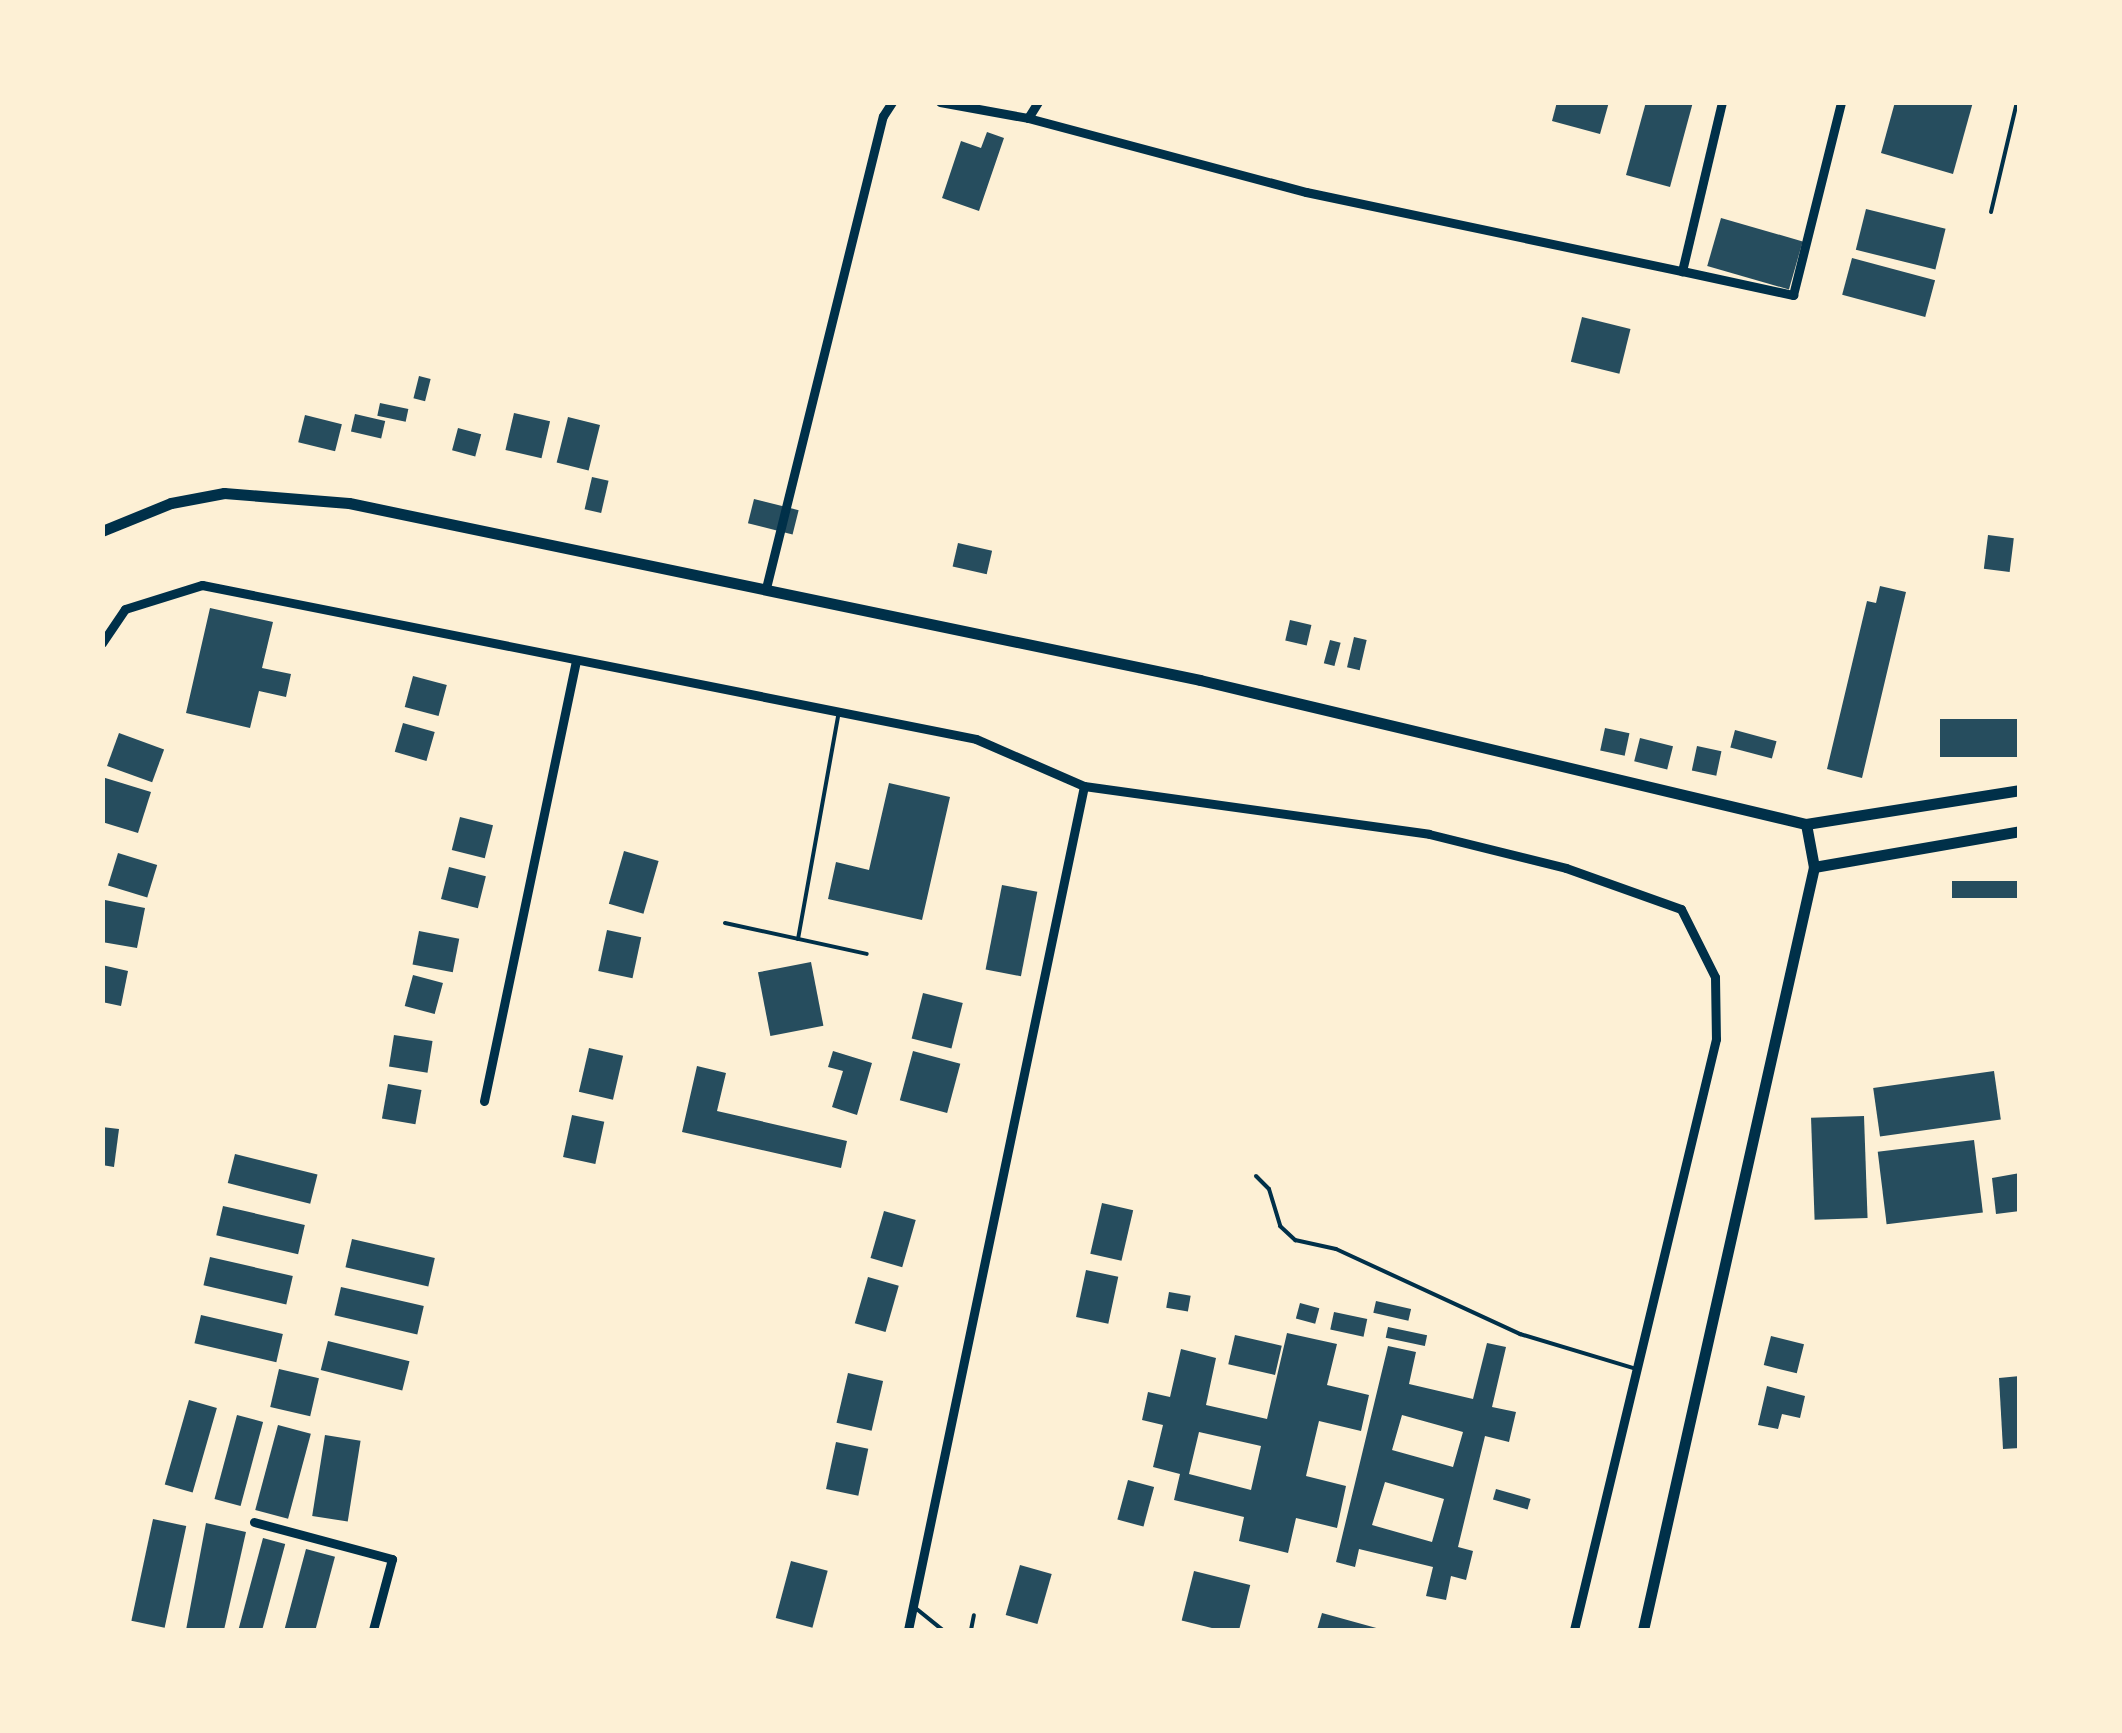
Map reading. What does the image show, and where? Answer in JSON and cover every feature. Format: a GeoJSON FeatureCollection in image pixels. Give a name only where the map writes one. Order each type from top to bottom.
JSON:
{"type":"FeatureCollection","features":[{"type":"Feature","properties":{"kind":"street"},"geometry":{"type":"LineString","coordinates":[[766,588],[882,116],[892,102]]}},
{"type":"Feature","properties":{"kind":"street"},"geometry":{"type":"LineString","coordinates":[[940,102],[1028,118],[1306,192],[1792,295],[1840,102]]}},
{"type":"Feature","properties":{"kind":"street"},"geometry":{"type":"LineString","coordinates":[[1028,118],[1038,102]]}},
{"type":"Feature","properties":{"kind":"street"},"geometry":{"type":"LineString","coordinates":[[1682,271],[1722,102]]}},
{"type":"Feature","properties":{"kind":"street"},"geometry":{"type":"LineString","coordinates":[[102,531],[171,503],[224,493],[283,492],[766,588],[1218,684],[1806,824],[2020,790]]}},
{"type":"Feature","properties":{"kind":"street"},"geometry":{"type":"LineString","coordinates":[[102,643],[125,608],[202,585],[976,739],[1084,786],[1429,834],[1566,868],[1680,909],[1715,977],[1716,1039],[1574,1630]]}},
{"type":"Feature","properties":{"kind":"street"},"geometry":{"type":"LineString","coordinates":[[484,1102],[576,660]]}},
{"type":"Feature","properties":{"kind":"street"},"geometry":{"type":"LineString","coordinates":[[908,1630],[1084,786]]}},
{"type":"Feature","properties":{"kind":"street"},"geometry":{"type":"LineString","coordinates":[[1643,1630],[1814,866],[1806,824]]}},
{"type":"Feature","properties":{"kind":"street"},"geometry":{"type":"LineString","coordinates":[[1814,866],[2020,831]]}},
{"type":"Feature","properties":{"kind":"street"},"geometry":{"type":"LineString","coordinates":[[254,1522],[392,1559],[373,1630]]}},
{"type":"Feature","properties":{"kind":"lane"},"geometry":{"type":"LineString","coordinates":[[1991,212],[2018,102]]}},
{"type":"Feature","properties":{"kind":"lane"},"geometry":{"type":"LineString","coordinates":[[798,939],[839,712]]}},
{"type":"Feature","properties":{"kind":"lane"},"geometry":{"type":"LineString","coordinates":[[724,923],[866,954]]}},
{"type":"Feature","properties":{"kind":"lane"},"geometry":{"type":"LineString","coordinates":[[1256,1176],[1269,1189],[1280,1226],[1295,1240],[1336,1249],[1520,1334],[1637,1369]]}},
{"type":"Feature","properties":{"kind":"lane"},"geometry":{"type":"LineString","coordinates":[[913,1606],[943,1630]]}},
{"type":"Feature","properties":{"kind":"lane"},"geometry":{"type":"LineString","coordinates":[[971,1630],[974,1615]]}},
{"type":"Feature","properties":{"kind":"building"},"geometry":{"type":"Polygon","coordinates":[[[1557,102],[1609,102],[1600,134],[1552,121],[1557,102]]]}},
{"type":"Feature","properties":{"kind":"building"},"geometry":{"type":"Polygon","coordinates":[[[1646,102],[1693,102],[1670,187],[1626,175],[1646,102]]]}},
{"type":"Feature","properties":{"kind":"building"},"geometry":{"type":"Polygon","coordinates":[[[1895,102],[1973,102],[1953,174],[1881,153],[1895,102]]]}},
{"type":"Feature","properties":{"kind":"building"},"geometry":{"type":"Polygon","coordinates":[[[987,132],[1004,138],[979,211],[942,198],[961,141],[981,148],[987,132]]]}},
{"type":"Feature","properties":{"kind":"building"},"geometry":{"type":"Polygon","coordinates":[[[1866,209],[1946,229],[1935,270],[1856,250],[1866,209]]]}},
{"type":"Feature","properties":{"kind":"building"},"geometry":{"type":"Polygon","coordinates":[[[1721,218],[1803,241],[1789,289],[1707,266],[1721,218]]]}},
{"type":"Feature","properties":{"kind":"building"},"geometry":{"type":"Polygon","coordinates":[[[1852,258],[1935,280],[1925,317],[1842,295],[1852,258]]]}},
{"type":"Feature","properties":{"kind":"building"},"geometry":{"type":"Polygon","coordinates":[[[1582,317],[1631,329],[1619,374],[1571,362],[1582,317]]]}},
{"type":"Feature","properties":{"kind":"building"},"geometry":{"type":"Polygon","coordinates":[[[419,376],[431,379],[425,401],[413,398],[419,376]]]}},
{"type":"Feature","properties":{"kind":"building"},"geometry":{"type":"Polygon","coordinates":[[[380,403],[408,409],[406,422],[377,416],[380,403]]]}},
{"type":"Feature","properties":{"kind":"building"},"geometry":{"type":"Polygon","coordinates":[[[514,413],[550,421],[542,458],[505,450],[514,413]]]}},
{"type":"Feature","properties":{"kind":"building"},"geometry":{"type":"Polygon","coordinates":[[[355,414],[385,421],[381,439],[351,432],[355,414]]]}},
{"type":"Feature","properties":{"kind":"building"},"geometry":{"type":"Polygon","coordinates":[[[305,415],[342,424],[335,451],[298,442],[305,415]]]}},
{"type":"Feature","properties":{"kind":"building"},"geometry":{"type":"Polygon","coordinates":[[[568,417],[600,425],[589,471],[557,463],[568,417]]]}},
{"type":"Feature","properties":{"kind":"building"},"geometry":{"type":"Polygon","coordinates":[[[458,428],[481,434],[475,456],[452,450],[458,428]]]}},
{"type":"Feature","properties":{"kind":"building"},"geometry":{"type":"Polygon","coordinates":[[[592,477],[609,481],[601,513],[585,509],[592,477]]]}},
{"type":"Feature","properties":{"kind":"building"},"geometry":{"type":"Polygon","coordinates":[[[754,499],[799,510],[793,534],[748,523],[754,499]]]}},
{"type":"Feature","properties":{"kind":"building"},"geometry":{"type":"Polygon","coordinates":[[[1988,535],[2014,538],[2010,572],[1984,569],[1988,535]]]}},
{"type":"Feature","properties":{"kind":"building"},"geometry":{"type":"Polygon","coordinates":[[[958,543],[992,551],[987,574],[953,566],[958,543]]]}},
{"type":"Feature","properties":{"kind":"building"},"geometry":{"type":"Polygon","coordinates":[[[1880,586],[1906,592],[1862,778],[1827,769],[1867,601],[1876,603],[1880,586]]]}},
{"type":"Feature","properties":{"kind":"building"},"geometry":{"type":"Polygon","coordinates":[[[210,608],[273,622],[262,668],[291,674],[286,697],[259,691],[250,728],[186,713],[210,608]]]}},
{"type":"Feature","properties":{"kind":"building"},"geometry":{"type":"Polygon","coordinates":[[[1290,620],[1311,625],[1307,645],[1285,640],[1290,620]]]}},
{"type":"Feature","properties":{"kind":"building"},"geometry":{"type":"Polygon","coordinates":[[[1354,637],[1367,640],[1360,670],[1347,667],[1354,637]]]}},
{"type":"Feature","properties":{"kind":"building"},"geometry":{"type":"Polygon","coordinates":[[[1330,640],[1341,643],[1334,666],[1324,663],[1330,640]]]}},
{"type":"Feature","properties":{"kind":"building"},"geometry":{"type":"Polygon","coordinates":[[[413,676],[447,685],[439,716],[405,707],[413,676]]]}},
{"type":"Feature","properties":{"kind":"building"},"geometry":{"type":"Polygon","coordinates":[[[1940,719],[2020,719],[2020,757],[1940,757],[1940,719]]]}},
{"type":"Feature","properties":{"kind":"building"},"geometry":{"type":"Polygon","coordinates":[[[403,723],[435,732],[426,761],[395,752],[403,723]]]}},
{"type":"Feature","properties":{"kind":"building"},"geometry":{"type":"Polygon","coordinates":[[[1605,728],[1629,733],[1625,756],[1600,750],[1605,728]]]}},
{"type":"Feature","properties":{"kind":"building"},"geometry":{"type":"Polygon","coordinates":[[[1735,730],[1777,741],[1772,759],[1730,747],[1735,730]]]}},
{"type":"Feature","properties":{"kind":"building"},"geometry":{"type":"Polygon","coordinates":[[[119,733],[164,749],[152,782],[107,766],[119,733]]]}},
{"type":"Feature","properties":{"kind":"building"},"geometry":{"type":"Polygon","coordinates":[[[1640,738],[1673,746],[1667,770],[1634,761],[1640,738]]]}},
{"type":"Feature","properties":{"kind":"building"},"geometry":{"type":"Polygon","coordinates":[[[1697,746],[1721,751],[1716,776],[1692,770],[1697,746]]]}},
{"type":"Feature","properties":{"kind":"building"},"geometry":{"type":"Polygon","coordinates":[[[102,777],[151,792],[138,833],[102,822],[102,777]]]}},
{"type":"Feature","properties":{"kind":"building"},"geometry":{"type":"Polygon","coordinates":[[[889,783],[950,797],[922,920],[828,899],[836,862],[869,870],[889,783]]]}},
{"type":"Feature","properties":{"kind":"building"},"geometry":{"type":"Polygon","coordinates":[[[460,817],[493,825],[485,858],[452,850],[460,817]]]}},
{"type":"Feature","properties":{"kind":"building"},"geometry":{"type":"Polygon","coordinates":[[[624,851],[659,861],[643,914],[609,904],[624,851]]]}},
{"type":"Feature","properties":{"kind":"building"},"geometry":{"type":"Polygon","coordinates":[[[118,853],[157,865],[147,898],[108,886],[118,853]]]}},
{"type":"Feature","properties":{"kind":"building"},"geometry":{"type":"Polygon","coordinates":[[[449,867],[486,876],[478,908],[441,899],[449,867]]]}},
{"type":"Feature","properties":{"kind":"building"},"geometry":{"type":"Polygon","coordinates":[[[1952,881],[2020,881],[2020,898],[1952,898],[1952,881]]]}},
{"type":"Feature","properties":{"kind":"building"},"geometry":{"type":"Polygon","coordinates":[[[1002,885],[1037,892],[1021,976],[986,969],[1002,885]]]}},
{"type":"Feature","properties":{"kind":"building"},"geometry":{"type":"Polygon","coordinates":[[[105,900],[145,908],[137,948],[102,942],[105,900]]]}},
{"type":"Feature","properties":{"kind":"building"},"geometry":{"type":"Polygon","coordinates":[[[607,930],[641,937],[633,978],[598,971],[607,930]]]}},
{"type":"Feature","properties":{"kind":"building"},"geometry":{"type":"Polygon","coordinates":[[[419,931],[459,939],[453,972],[413,964],[419,931]]]}},
{"type":"Feature","properties":{"kind":"building"},"geometry":{"type":"Polygon","coordinates":[[[811,962],[823,1026],[770,1036],[758,972],[811,962]]]}},
{"type":"Feature","properties":{"kind":"building"},"geometry":{"type":"Polygon","coordinates":[[[102,965],[128,971],[121,1006],[102,1002],[102,965]]]}},
{"type":"Feature","properties":{"kind":"building"},"geometry":{"type":"Polygon","coordinates":[[[413,975],[443,983],[435,1014],[405,1006],[413,975]]]}},
{"type":"Feature","properties":{"kind":"building"},"geometry":{"type":"Polygon","coordinates":[[[923,993],[963,1003],[951,1049],[912,1039],[923,993]]]}},
{"type":"Feature","properties":{"kind":"building"},"geometry":{"type":"Polygon","coordinates":[[[394,1035],[433,1041],[428,1073],[389,1067],[394,1035]]]}},
{"type":"Feature","properties":{"kind":"building"},"geometry":{"type":"Polygon","coordinates":[[[589,1048],[623,1056],[613,1100],[579,1092],[589,1048]]]}},
{"type":"Feature","properties":{"kind":"building"},"geometry":{"type":"Polygon","coordinates":[[[833,1051],[872,1063],[857,1115],[832,1107],[843,1071],[828,1067],[833,1051]]]}},
{"type":"Feature","properties":{"kind":"building"},"geometry":{"type":"Polygon","coordinates":[[[913,1051],[960,1064],[947,1113],[900,1100],[913,1051]]]}},
{"type":"Feature","properties":{"kind":"building"},"geometry":{"type":"Polygon","coordinates":[[[697,1066],[726,1073],[717,1111],[847,1141],[841,1168],[682,1132],[697,1066]]]}},
{"type":"Feature","properties":{"kind":"building"},"geometry":{"type":"Polygon","coordinates":[[[1994,1071],[2001,1120],[1880,1137],[1873,1088],[1994,1071]]]}},
{"type":"Feature","properties":{"kind":"building"},"geometry":{"type":"Polygon","coordinates":[[[388,1084],[421,1090],[415,1124],[382,1118],[388,1084]]]}},
{"type":"Feature","properties":{"kind":"building"},"geometry":{"type":"Polygon","coordinates":[[[572,1115],[604,1122],[595,1164],[563,1157],[572,1115]]]}},
{"type":"Feature","properties":{"kind":"building"},"geometry":{"type":"Polygon","coordinates":[[[1864,1116],[1868,1218],[1815,1220],[1811,1118],[1864,1116]]]}},
{"type":"Feature","properties":{"kind":"building"},"geometry":{"type":"Polygon","coordinates":[[[102,1127],[119,1129],[114,1167],[102,1165],[102,1127]]]}},
{"type":"Feature","properties":{"kind":"building"},"geometry":{"type":"Polygon","coordinates":[[[1974,1140],[1983,1212],[1887,1224],[1878,1152],[1974,1140]]]}},
{"type":"Feature","properties":{"kind":"building"},"geometry":{"type":"Polygon","coordinates":[[[235,1154],[317,1175],[310,1204],[228,1183],[235,1154]]]}},
{"type":"Feature","properties":{"kind":"building"},"geometry":{"type":"Polygon","coordinates":[[[2020,1173],[2020,1211],[1996,1214],[1992,1178],[2020,1173]]]}},
{"type":"Feature","properties":{"kind":"building"},"geometry":{"type":"Polygon","coordinates":[[[1102,1203],[1133,1210],[1121,1261],[1090,1254],[1102,1203]]]}},
{"type":"Feature","properties":{"kind":"building"},"geometry":{"type":"Polygon","coordinates":[[[223,1206],[305,1225],[298,1254],[216,1235],[223,1206]]]}},
{"type":"Feature","properties":{"kind":"building"},"geometry":{"type":"Polygon","coordinates":[[[884,1211],[916,1220],[902,1267],[870,1258],[884,1211]]]}},
{"type":"Feature","properties":{"kind":"building"},"geometry":{"type":"Polygon","coordinates":[[[352,1239],[435,1258],[428,1286],[345,1267],[352,1239]]]}},
{"type":"Feature","properties":{"kind":"building"},"geometry":{"type":"Polygon","coordinates":[[[210,1257],[293,1276],[286,1304],[203,1285],[210,1257]]]}},
{"type":"Feature","properties":{"kind":"building"},"geometry":{"type":"Polygon","coordinates":[[[1086,1270],[1118,1277],[1108,1324],[1076,1317],[1086,1270]]]}},
{"type":"Feature","properties":{"kind":"building"},"geometry":{"type":"Polygon","coordinates":[[[868,1277],[899,1286],[886,1332],[855,1323],[868,1277]]]}},
{"type":"Feature","properties":{"kind":"building"},"geometry":{"type":"Polygon","coordinates":[[[341,1287],[424,1306],[417,1334],[334,1315],[341,1287]]]}},
{"type":"Feature","properties":{"kind":"building"},"geometry":{"type":"Polygon","coordinates":[[[1169,1292],[1191,1296],[1188,1312],[1166,1308],[1169,1292]]]}},
{"type":"Feature","properties":{"kind":"building"},"geometry":{"type":"Polygon","coordinates":[[[1376,1301],[1411,1309],[1408,1321],[1373,1313],[1376,1301]]]}},
{"type":"Feature","properties":{"kind":"building"},"geometry":{"type":"Polygon","coordinates":[[[1300,1303],[1319,1308],[1315,1324],[1296,1318],[1300,1303]]]}},
{"type":"Feature","properties":{"kind":"building"},"geometry":{"type":"Polygon","coordinates":[[[1334,1312],[1367,1319],[1364,1337],[1330,1330],[1334,1312]]]}},
{"type":"Feature","properties":{"kind":"building"},"geometry":{"type":"Polygon","coordinates":[[[201,1315],[283,1334],[276,1362],[194,1343],[201,1315]]]}},
{"type":"Feature","properties":{"kind":"building"},"geometry":{"type":"Polygon","coordinates":[[[1388,1327],[1427,1335],[1425,1346],[1386,1338],[1388,1327]]]}},
{"type":"Feature","properties":{"kind":"building"},"geometry":{"type":"Polygon","coordinates":[[[1287,1333],[1337,1344],[1327,1385],[1369,1395],[1361,1431],[1319,1421],[1306,1476],[1346,1486],[1337,1528],[1296,1518],[1288,1553],[1239,1541],[1244,1517],[1174,1500],[1180,1474],[1153,1467],[1163,1425],[1142,1420],[1148,1392],[1170,1397],[1181,1349],[1216,1358],[1206,1405],[1267,1419],[1287,1333]],[[1199,1432],[1189,1474],[1251,1490],[1261,1446],[1199,1432]]]}},
{"type":"Feature","properties":{"kind":"building"},"geometry":{"type":"Polygon","coordinates":[[[1235,1335],[1282,1346],[1275,1375],[1228,1364],[1235,1335]]]}},
{"type":"Feature","properties":{"kind":"building"},"geometry":{"type":"Polygon","coordinates":[[[1771,1336],[1804,1344],[1797,1373],[1764,1365],[1771,1336]]]}},
{"type":"Feature","properties":{"kind":"building"},"geometry":{"type":"Polygon","coordinates":[[[328,1341],[410,1361],[402,1390],[321,1370],[328,1341]]]}},
{"type":"Feature","properties":{"kind":"building"},"geometry":{"type":"Polygon","coordinates":[[[1487,1343],[1506,1347],[1492,1407],[1516,1412],[1509,1442],[1485,1436],[1458,1547],[1473,1551],[1466,1580],[1451,1576],[1446,1600],[1426,1596],[1433,1567],[1359,1549],[1355,1567],[1336,1562],[1388,1346],[1416,1352],[1409,1384],[1473,1399],[1487,1343]],[[1402,1415],[1392,1450],[1453,1467],[1463,1432],[1402,1415]],[[1385,1482],[1372,1525],[1432,1542],[1444,1499],[1385,1482]]]}},
{"type":"Feature","properties":{"kind":"building"},"geometry":{"type":"Polygon","coordinates":[[[279,1369],[319,1378],[310,1416],[270,1407],[279,1369]]]}},
{"type":"Feature","properties":{"kind":"building"},"geometry":{"type":"Polygon","coordinates":[[[848,1373],[883,1381],[872,1431],[837,1423],[848,1373]]]}},
{"type":"Feature","properties":{"kind":"building"},"geometry":{"type":"Polygon","coordinates":[[[2020,1376],[2020,1448],[2003,1449],[1999,1378],[2020,1376]]]}},
{"type":"Feature","properties":{"kind":"building"},"geometry":{"type":"Polygon","coordinates":[[[1767,1386],[1805,1396],[1800,1418],[1782,1414],[1778,1429],[1758,1425],[1767,1386]]]}},
{"type":"Feature","properties":{"kind":"building"},"geometry":{"type":"Polygon","coordinates":[[[189,1400],[217,1408],[193,1493],[165,1485],[189,1400]]]}},
{"type":"Feature","properties":{"kind":"building"},"geometry":{"type":"Polygon","coordinates":[[[237,1415],[263,1422],[241,1506],[214,1499],[237,1415]]]}},
{"type":"Feature","properties":{"kind":"building"},"geometry":{"type":"Polygon","coordinates":[[[278,1425],[311,1434],[288,1519],[255,1510],[278,1425]]]}},
{"type":"Feature","properties":{"kind":"building"},"geometry":{"type":"Polygon","coordinates":[[[325,1435],[361,1441],[348,1522],[312,1516],[325,1435]]]}},
{"type":"Feature","properties":{"kind":"building"},"geometry":{"type":"Polygon","coordinates":[[[836,1442],[868,1449],[858,1496],[826,1489],[836,1442]]]}},
{"type":"Feature","properties":{"kind":"building"},"geometry":{"type":"Polygon","coordinates":[[[1128,1480],[1154,1487],[1143,1527],[1117,1520],[1128,1480]]]}},
{"type":"Feature","properties":{"kind":"building"},"geometry":{"type":"Polygon","coordinates":[[[1496,1489],[1531,1499],[1528,1509],[1493,1500],[1496,1489]]]}},
{"type":"Feature","properties":{"kind":"building"},"geometry":{"type":"Polygon","coordinates":[[[153,1519],[186,1526],[165,1628],[131,1621],[153,1519]]]}},
{"type":"Feature","properties":{"kind":"building"},"geometry":{"type":"Polygon","coordinates":[[[206,1523],[246,1532],[224,1630],[186,1630],[206,1523]]]}},
{"type":"Feature","properties":{"kind":"building"},"geometry":{"type":"Polygon","coordinates":[[[263,1538],[285,1544],[262,1630],[238,1630],[263,1538]]]}},
{"type":"Feature","properties":{"kind":"building"},"geometry":{"type":"Polygon","coordinates":[[[306,1549],[335,1557],[315,1630],[285,1629],[306,1549]]]}},
{"type":"Feature","properties":{"kind":"building"},"geometry":{"type":"Polygon","coordinates":[[[791,1561],[828,1571],[812,1628],[776,1618],[791,1561]]]}},
{"type":"Feature","properties":{"kind":"building"},"geometry":{"type":"Polygon","coordinates":[[[1020,1565],[1052,1574],[1037,1624],[1006,1615],[1020,1565]]]}},
{"type":"Feature","properties":{"kind":"building"},"geometry":{"type":"Polygon","coordinates":[[[1194,1571],[1250,1585],[1239,1630],[1220,1630],[1182,1620],[1194,1571]]]}},
{"type":"Feature","properties":{"kind":"building"},"geometry":{"type":"Polygon","coordinates":[[[1322,1613],[1380,1629],[1380,1630],[1317,1630],[1322,1613]]]}}]}
